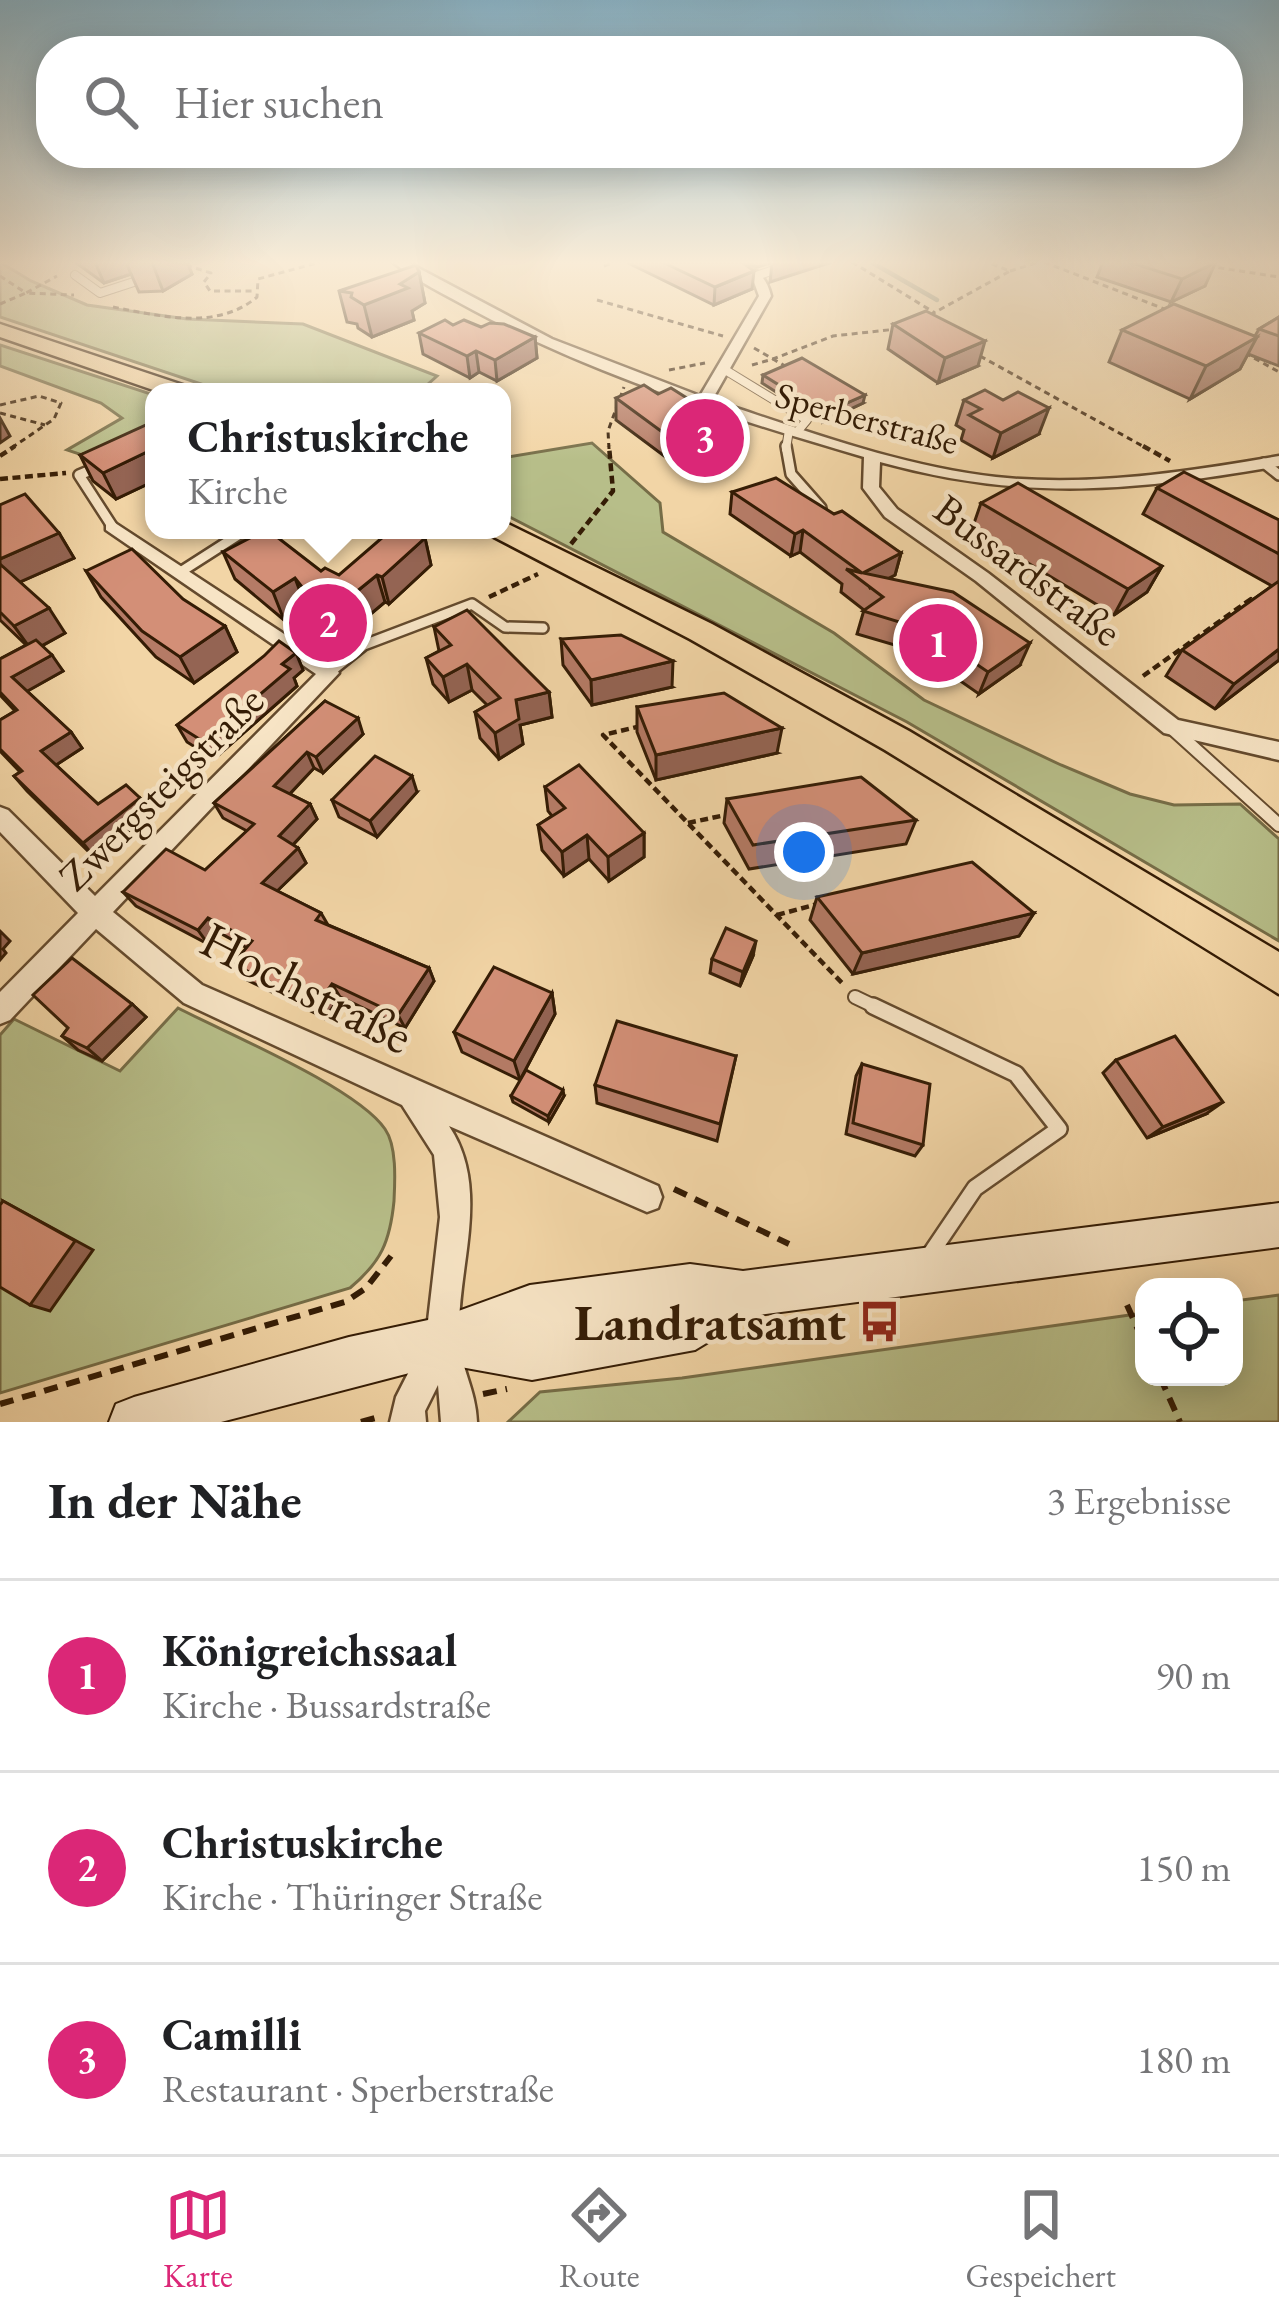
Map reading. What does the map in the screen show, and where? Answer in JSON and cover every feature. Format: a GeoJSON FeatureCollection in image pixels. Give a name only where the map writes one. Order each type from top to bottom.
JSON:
{"type":"FeatureCollection","features":[{"type":"Feature","properties":{"kind":"main road"},"geometry":{"type":"LineString","coordinates":[[0,330],[155,383]]}},
{"type":"Feature","properties":{"kind":"main road"},"geometry":{"type":"LineString","coordinates":[[511,535],[891,736],[1279,975]]}},
{"type":"Feature","properties":{"kind":"main road"},"geometry":{"type":"LineString","coordinates":[[134,1422],[349,1361],[442,1341],[532,1356],[695,1326],[743,1294],[1279,1225]]}},
{"type":"Feature","properties":{"kind":"street","name":"Sperberstraße"},"geometry":{"type":"LineString","coordinates":[[521,328],[627,377],[703,403],[872,454],[995,482],[1103,482],[1271,462]]}},
{"type":"Feature","properties":{"kind":"street"},"geometry":{"type":"LineString","coordinates":[[703,403],[749,328]]}},
{"type":"Feature","properties":{"kind":"street","name":"Bussardstraße"},"geometry":{"type":"LineString","coordinates":[[872,454],[871,488],[892,513],[982,577],[1172,728],[1279,751]]}},
{"type":"Feature","properties":{"kind":"street"},"geometry":{"type":"LineString","coordinates":[[112,526],[328,673]]}},
{"type":"Feature","properties":{"kind":"street","name":"Zwergsteigstraße"},"geometry":{"type":"LineString","coordinates":[[0,1011],[328,673]]}},
{"type":"Feature","properties":{"kind":"street","name":"Hochstraße"},"geometry":{"type":"LineString","coordinates":[[0,817],[93,911],[194,994],[647,1197]]}},
{"type":"Feature","properties":{"kind":"street","name":"Hochstraße"},"geometry":{"type":"LineString","coordinates":[[412,1095],[448,1150],[454,1247],[442,1341]]}},
{"type":"Feature","properties":{"kind":"street"},"geometry":{"type":"LineString","coordinates":[[408,1422],[408,1409],[442,1341]]}},
{"type":"Feature","properties":{"kind":"street"},"geometry":{"type":"LineString","coordinates":[[442,1341],[459,1399],[459,1422]]}},
{"type":"Feature","properties":{"kind":"lane"},"geometry":{"type":"LineString","coordinates":[[724,364],[807,420],[793,431],[783,453],[785,465],[801,490],[828,514]]}},
{"type":"Feature","properties":{"kind":"lane"},"geometry":{"type":"LineString","coordinates":[[112,526],[79,476],[117,459]]}},
{"type":"Feature","properties":{"kind":"lane"},"geometry":{"type":"LineString","coordinates":[[1271,462],[1279,475]]}},
{"type":"Feature","properties":{"kind":"lane"},"geometry":{"type":"LineString","coordinates":[[182,571],[232,539]]}},
{"type":"Feature","properties":{"kind":"lane"},"geometry":{"type":"LineString","coordinates":[[328,673],[364,645],[472,604],[505,627],[543,628]]}},
{"type":"Feature","properties":{"kind":"lane","name":"Bussardstraße"},"geometry":{"type":"LineString","coordinates":[[1172,728],[1279,825]]}},
{"type":"Feature","properties":{"kind":"lane"},"geometry":{"type":"LineString","coordinates":[[855,997],[1016,1074],[1059,1129],[975,1188],[949,1232],[916,1272]]}},
{"type":"Feature","properties":{"kind":"path"},"geometry":{"type":"LineString","coordinates":[[693,328],[742,343],[786,367],[770,373]]}},
{"type":"Feature","properties":{"kind":"path"},"geometry":{"type":"LineString","coordinates":[[755,365],[833,336],[898,329]]}},
{"type":"Feature","properties":{"kind":"path"},"geometry":{"type":"LineString","coordinates":[[1245,353],[1279,372]]}},
{"type":"Feature","properties":{"kind":"path"},"geometry":{"type":"LineString","coordinates":[[976,355],[1193,474]]}},
{"type":"Feature","properties":{"kind":"path"},"geometry":{"type":"LineString","coordinates":[[571,544],[613,491],[608,431],[627,377],[724,364]]}},
{"type":"Feature","properties":{"kind":"path"},"geometry":{"type":"LineString","coordinates":[[0,405],[28,395],[61,403],[60,411],[45,425],[0,456]]}},
{"type":"Feature","properties":{"kind":"path"},"geometry":{"type":"LineString","coordinates":[[0,413],[45,425]]}},
{"type":"Feature","properties":{"kind":"path"},"geometry":{"type":"LineString","coordinates":[[0,478],[57,471],[79,476]]}},
{"type":"Feature","properties":{"kind":"path"},"geometry":{"type":"LineString","coordinates":[[472,604],[538,574]]}},
{"type":"Feature","properties":{"kind":"path"},"geometry":{"type":"LineString","coordinates":[[1124,689],[1251,599],[1265,608]]}},
{"type":"Feature","properties":{"kind":"path"},"geometry":{"type":"LineString","coordinates":[[643,725],[604,735],[855,997]]}},
{"type":"Feature","properties":{"kind":"path"},"geometry":{"type":"LineString","coordinates":[[688,823],[731,814]]}},
{"type":"Feature","properties":{"kind":"path"},"geometry":{"type":"LineString","coordinates":[[777,915],[822,903]]}},
{"type":"Feature","properties":{"kind":"path"},"geometry":{"type":"LineString","coordinates":[[647,1197],[669,1186],[789,1244]]}},
{"type":"Feature","properties":{"kind":"path"},"geometry":{"type":"LineString","coordinates":[[0,1404],[345,1302],[366,1288],[391,1256]]}},
{"type":"Feature","properties":{"kind":"path"},"geometry":{"type":"LineString","coordinates":[[1127,1304],[1135,1322]]}},
{"type":"Feature","properties":{"kind":"path"},"geometry":{"type":"LineString","coordinates":[[1164,1386],[1180,1422]]}},
{"type":"Feature","properties":{"kind":"green space"},"geometry":{"type":"Polygon","coordinates":[[[34,328],[314,328],[437,376],[429,383],[198,383],[34,328]]]}},
{"type":"Feature","properties":{"kind":"green space"},"geometry":{"type":"Polygon","coordinates":[[[0,345],[145,392],[145,429],[85,456],[67,450],[122,418],[101,403],[0,366],[0,345]]]}},
{"type":"Feature","properties":{"kind":"green space"},"geometry":{"type":"Polygon","coordinates":[[[592,443],[660,503],[663,532],[834,633],[924,700],[1130,794],[1174,805],[1240,804],[1279,839],[1279,941],[907,722],[511,518],[511,456],[592,443]]]}},
{"type":"Feature","properties":{"kind":"green space"},"geometry":{"type":"Polygon","coordinates":[[[178,1008],[320,1079],[385,1129],[395,1184],[382,1250],[350,1288],[0,1393],[0,1035],[14,1019],[120,1071],[178,1008]]]}},
{"type":"Feature","properties":{"kind":"green space"},"geometry":{"type":"Polygon","coordinates":[[[1279,1295],[1279,1422],[508,1422],[540,1392],[682,1378],[1135,1314],[1135,1386],[1243,1386],[1243,1300],[1279,1295]]]}},
{"type":"Feature","properties":{"kind":"building"},"geometry":{"type":"Polygon","coordinates":[[[428,328],[514,328],[535,337],[495,360],[476,351],[467,356],[419,333],[428,328]]]}},
{"type":"Feature","properties":{"kind":"building"},"geometry":{"type":"Polygon","coordinates":[[[900,328],[960,328],[985,341],[945,358],[900,328]]]}},
{"type":"Feature","properties":{"kind":"building"},"geometry":{"type":"Polygon","coordinates":[[[1235,328],[1257,337],[1206,366],[1122,330],[1235,328]]]}},
{"type":"Feature","properties":{"kind":"building"},"geometry":{"type":"Polygon","coordinates":[[[802,358],[865,395],[824,413],[763,375],[802,358]]]}},
{"type":"Feature","properties":{"kind":"building"},"geometry":{"type":"Polygon","coordinates":[[[644,385],[658,394],[671,388],[698,405],[707,401],[740,421],[684,448],[616,398],[644,385]]]}},
{"type":"Feature","properties":{"kind":"building"},"geometry":{"type":"Polygon","coordinates":[[[985,390],[1003,400],[1018,392],[1049,408],[1001,433],[969,415],[981,409],[964,400],[985,390]]]}},
{"type":"Feature","properties":{"kind":"building"},"geometry":{"type":"Polygon","coordinates":[[[145,425],[145,453],[103,473],[80,455],[145,425]]]}},
{"type":"Feature","properties":{"kind":"building"},"geometry":{"type":"Polygon","coordinates":[[[1184,472],[1279,520],[1279,554],[1157,488],[1184,472]]]}},
{"type":"Feature","properties":{"kind":"building"},"geometry":{"type":"Polygon","coordinates":[[[776,478],[834,514],[842,511],[901,553],[863,573],[953,592],[1030,643],[988,672],[926,630],[863,611],[883,597],[846,569],[862,573],[803,530],[795,534],[732,492],[776,478]]]}},
{"type":"Feature","properties":{"kind":"building"},"geometry":{"type":"Polygon","coordinates":[[[1018,483],[1162,566],[1128,589],[981,503],[1018,483]]]}},
{"type":"Feature","properties":{"kind":"building"},"geometry":{"type":"Polygon","coordinates":[[[25,494],[59,533],[0,559],[0,505],[25,494]]]}},
{"type":"Feature","properties":{"kind":"building"},"geometry":{"type":"Polygon","coordinates":[[[248,539],[280,539],[321,571],[325,568],[339,575],[381,539],[424,539],[382,577],[377,575],[313,627],[291,613],[310,597],[295,578],[273,592],[223,552],[248,539]]]}},
{"type":"Feature","properties":{"kind":"building"},"geometry":{"type":"Polygon","coordinates":[[[132,549],[183,599],[225,626],[180,657],[142,631],[86,571],[132,549]]]}},
{"type":"Feature","properties":{"kind":"building"},"geometry":{"type":"Polygon","coordinates":[[[0,564],[49,608],[14,626],[0,612],[0,564]]]}},
{"type":"Feature","properties":{"kind":"building"},"geometry":{"type":"Polygon","coordinates":[[[1279,581],[1279,649],[1234,684],[1182,650],[1279,581]]]}},
{"type":"Feature","properties":{"kind":"building"},"geometry":{"type":"Polygon","coordinates":[[[467,610],[549,692],[516,700],[519,719],[495,733],[475,712],[500,698],[467,664],[443,677],[426,658],[451,645],[434,627],[467,610]]]}},
{"type":"Feature","properties":{"kind":"building"},"geometry":{"type":"Polygon","coordinates":[[[621,635],[673,661],[591,680],[561,639],[621,635]]]}},
{"type":"Feature","properties":{"kind":"building"},"geometry":{"type":"Polygon","coordinates":[[[36,640],[52,655],[12,677],[71,732],[41,751],[98,804],[126,785],[140,798],[83,843],[14,776],[22,771],[0,749],[0,720],[17,710],[0,692],[0,659],[36,640]]]}},
{"type":"Feature","properties":{"kind":"building"},"geometry":{"type":"Polygon","coordinates":[[[279,641],[296,653],[282,664],[290,669],[204,742],[177,725],[264,656],[279,641]]]}},
{"type":"Feature","properties":{"kind":"building"},"geometry":{"type":"Polygon","coordinates":[[[724,693],[782,728],[656,755],[637,707],[724,693]]]}},
{"type":"Feature","properties":{"kind":"building"},"geometry":{"type":"Polygon","coordinates":[[[325,701],[358,718],[316,757],[307,752],[274,786],[310,804],[279,836],[298,848],[262,883],[321,913],[316,920],[429,968],[398,1015],[332,984],[317,1005],[233,964],[252,941],[208,918],[198,930],[123,892],[166,849],[205,870],[254,824],[214,803],[325,701]]]}},
{"type":"Feature","properties":{"kind":"building"},"geometry":{"type":"Polygon","coordinates":[[[375,756],[412,776],[370,821],[332,800],[375,756]]]}},
{"type":"Feature","properties":{"kind":"building"},"geometry":{"type":"Polygon","coordinates":[[[579,765],[644,833],[608,857],[587,835],[562,852],[538,825],[565,808],[545,787],[579,765]]]}},
{"type":"Feature","properties":{"kind":"building"},"geometry":{"type":"Polygon","coordinates":[[[861,777],[916,820],[753,845],[727,799],[861,777]]]}},
{"type":"Feature","properties":{"kind":"building"},"geometry":{"type":"Polygon","coordinates":[[[972,862],[1034,913],[862,953],[817,897],[972,862]]]}},
{"type":"Feature","properties":{"kind":"building"},"geometry":{"type":"Polygon","coordinates":[[[726,928],[756,941],[743,972],[712,959],[726,928]]]}},
{"type":"Feature","properties":{"kind":"building"},"geometry":{"type":"Polygon","coordinates":[[[72,958],[132,1004],[87,1048],[62,1036],[68,1028],[33,995],[72,958]]]}},
{"type":"Feature","properties":{"kind":"building"},"geometry":{"type":"Polygon","coordinates":[[[494,967],[552,993],[514,1061],[454,1032],[494,967]]]}},
{"type":"Feature","properties":{"kind":"building"},"geometry":{"type":"Polygon","coordinates":[[[617,1021],[736,1056],[720,1124],[595,1085],[617,1021]]]}},
{"type":"Feature","properties":{"kind":"building"},"geometry":{"type":"Polygon","coordinates":[[[1175,1036],[1223,1102],[1163,1127],[1116,1060],[1175,1036]]]}},
{"type":"Feature","properties":{"kind":"building"},"geometry":{"type":"Polygon","coordinates":[[[862,1064],[930,1084],[923,1145],[853,1123],[862,1064]]]}},
{"type":"Feature","properties":{"kind":"building"},"geometry":{"type":"Polygon","coordinates":[[[526,1070],[563,1090],[548,1116],[511,1096],[526,1070]]]}},
{"type":"Feature","properties":{"kind":"building"},"geometry":{"type":"Polygon","coordinates":[[[3,1201],[75,1241],[30,1305],[0,1287],[3,1201]]]}},
{"type":"Feature","properties":{"kind":"place","name":"Camilli"},"geometry":{"type":"Point","coordinates":[705,438]}},
{"type":"Feature","properties":{"kind":"place","name":"Christuskirche"},"geometry":{"type":"Point","coordinates":[328,623]}},
{"type":"Feature","properties":{"kind":"place","name":"Königreichssaal"},"geometry":{"type":"Point","coordinates":[938,643]}},
{"type":"Feature","properties":{"kind":"place","name":"Landratsamt"},"geometry":{"type":"Point","coordinates":[880,1322]}}]}
